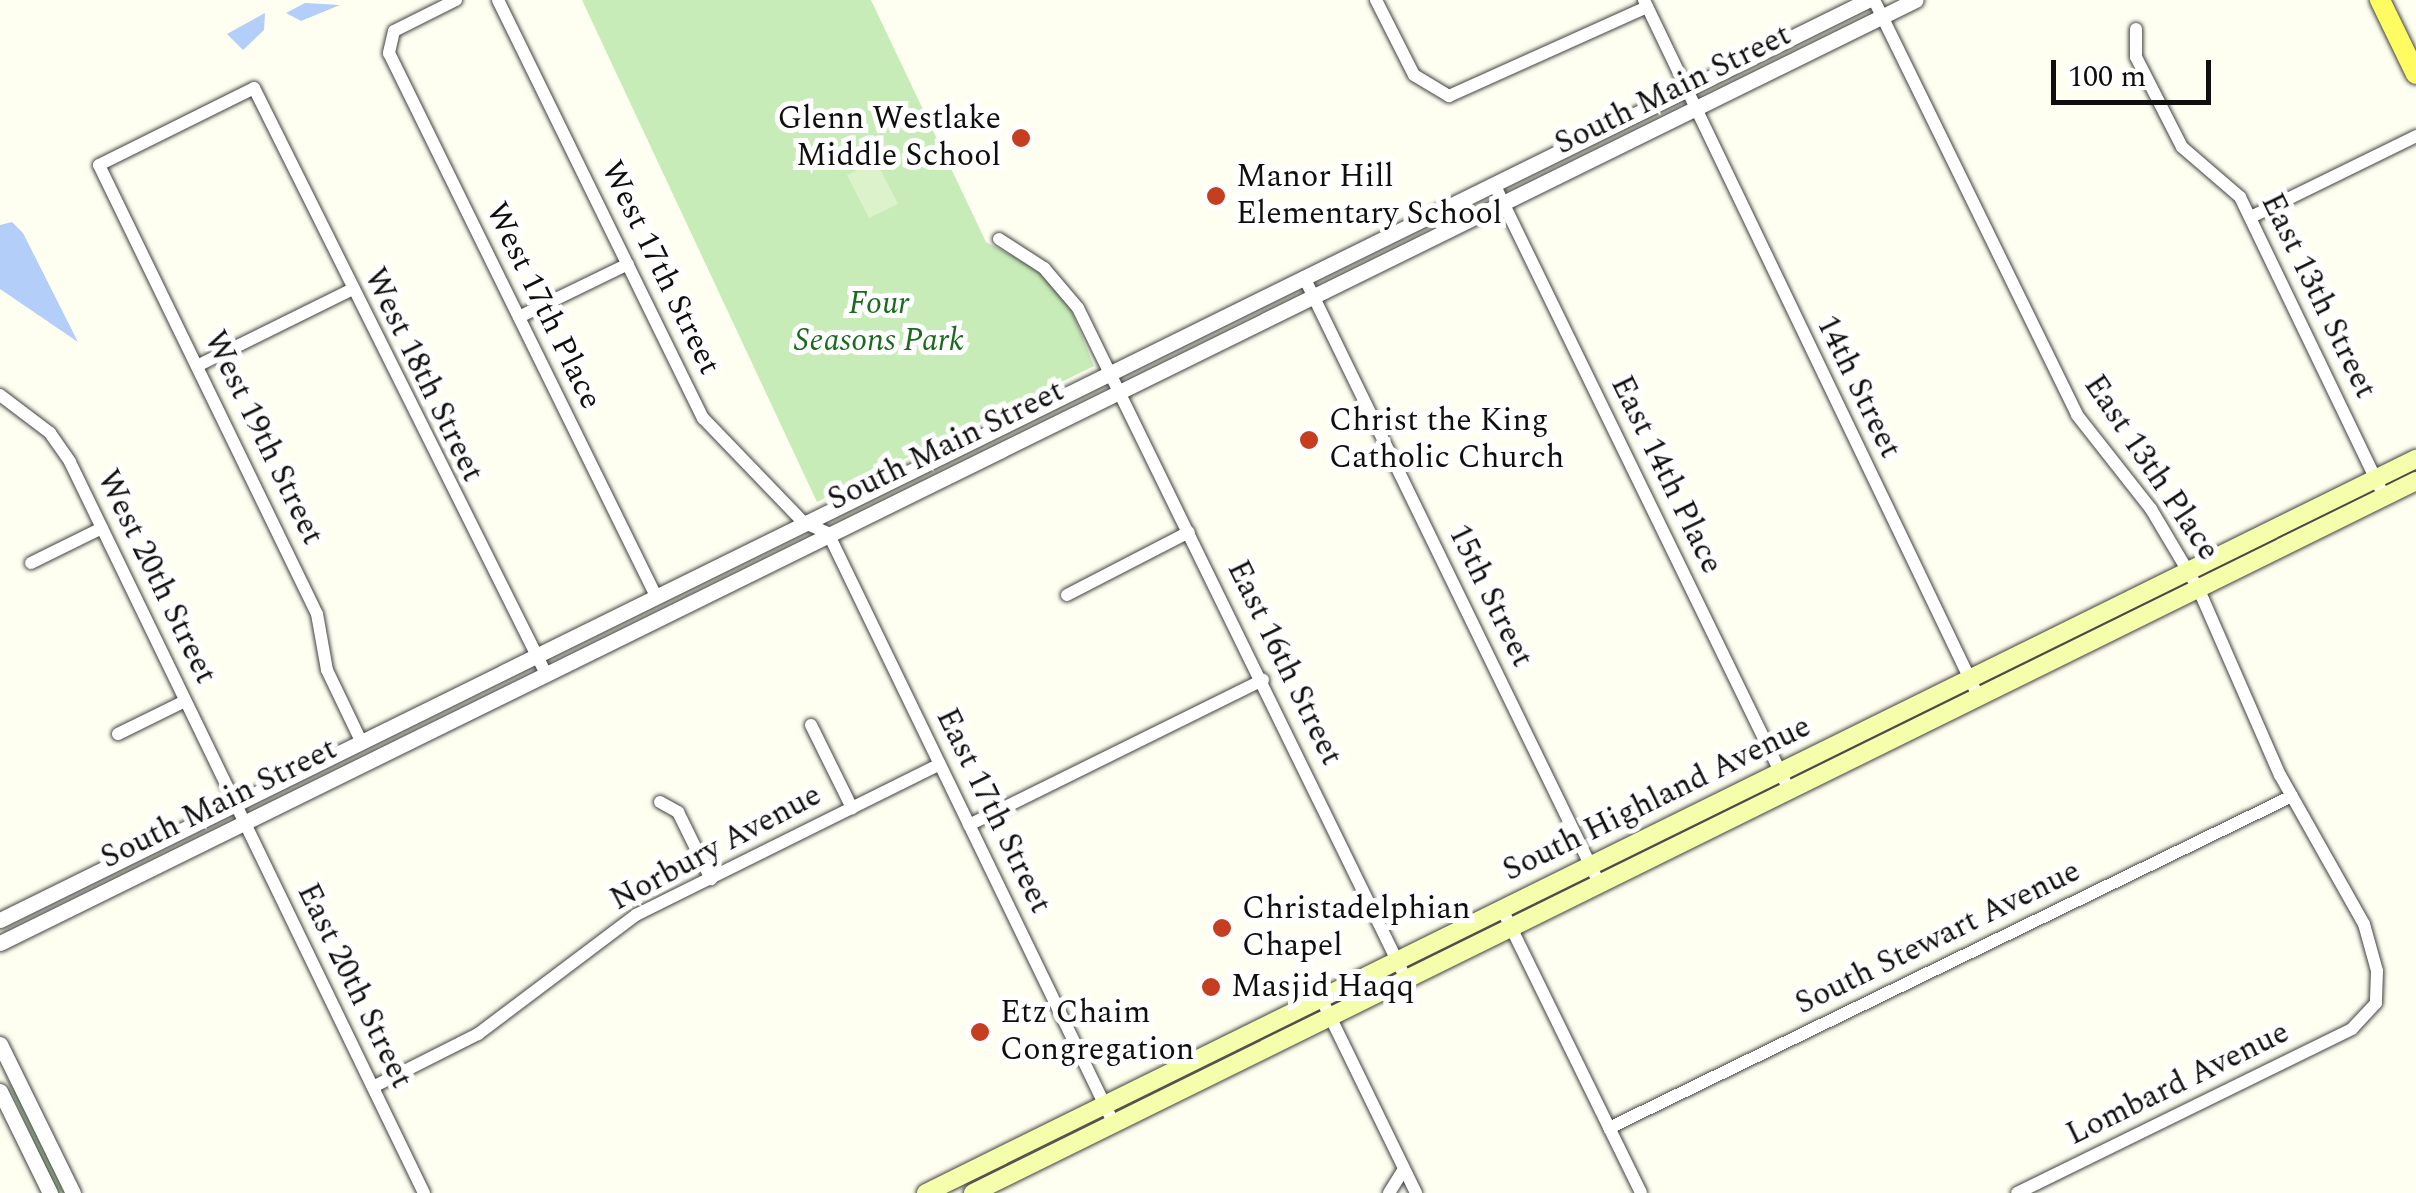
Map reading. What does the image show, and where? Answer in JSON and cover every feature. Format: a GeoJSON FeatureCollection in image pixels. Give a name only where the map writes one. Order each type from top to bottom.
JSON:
{"type":"FeatureCollection","features":[{"type":"Feature","properties":{"kind":"main road"},"geometry":{"type":"LineString","coordinates":[[2380,0],[2416,74]]}},
{"type":"Feature","properties":{"kind":"main road","name":"South Highland Avenue"},"geometry":{"type":"LineString","coordinates":[[972,1193],[2198,590],[2380,488],[2416,459]]}},
{"type":"Feature","properties":{"kind":"main road","name":"South Highland Avenue"},"geometry":{"type":"LineString","coordinates":[[926,1193],[2189,573],[2380,488],[2416,481]]}},
{"type":"Feature","properties":{"kind":"street","name":"West 17th Place"},"geometry":{"type":"LineString","coordinates":[[456,0],[388,38],[518,317],[656,596]]}},
{"type":"Feature","properties":{"kind":"street","name":"West 17th Street"},"geometry":{"type":"LineString","coordinates":[[498,0],[703,418],[816,528]]}},
{"type":"Feature","properties":{"kind":"street"},"geometry":{"type":"LineString","coordinates":[[1376,0],[1414,75],[1449,96],[1646,4]]}},
{"type":"Feature","properties":{"kind":"street","name":"East 13th Place"},"geometry":{"type":"LineString","coordinates":[[1871,0],[2077,415],[2198,590],[2292,796],[2374,955],[2376,1003],[2362,1022]]}},
{"type":"Feature","properties":{"kind":"street","name":"South Main Street"},"geometry":{"type":"LineString","coordinates":[[0,920],[656,596],[1120,392],[1504,204],[1871,0]]}},
{"type":"Feature","properties":{"kind":"street","name":"South Main Street"},"geometry":{"type":"LineString","coordinates":[[0,943],[546,674],[1110,372],[1494,184],[1916,0]]}},
{"type":"Feature","properties":{"kind":"street","name":"14th Street"},"geometry":{"type":"LineString","coordinates":[[1646,4],[1688,101],[1978,696]]}},
{"type":"Feature","properties":{"kind":"street","name":"East 13th Street"},"geometry":{"type":"LineString","coordinates":[[2136,29],[2136,57],[2182,148],[2252,217],[2380,488]]}},
{"type":"Feature","properties":{"kind":"street","name":"West 18th Street"},"geometry":{"type":"LineString","coordinates":[[99,164],[254,88],[351,290],[546,674]]}},
{"type":"Feature","properties":{"kind":"street"},"geometry":{"type":"LineString","coordinates":[[2252,217],[2416,136]]}},
{"type":"Feature","properties":{"kind":"street","name":"West 19th Street"},"geometry":{"type":"LineString","coordinates":[[99,164],[316,614],[327,670],[361,741]]}},
{"type":"Feature","properties":{"kind":"street","name":"East 14th Place"},"geometry":{"type":"LineString","coordinates":[[1494,184],[1790,790]]}},
{"type":"Feature","properties":{"kind":"street","name":"East 16th Street"},"geometry":{"type":"LineString","coordinates":[[999,239],[1063,286],[1120,392],[1406,979]]}},
{"type":"Feature","properties":{"kind":"street"},"geometry":{"type":"LineString","coordinates":[[518,317],[628,264]]}},
{"type":"Feature","properties":{"kind":"street","name":"15th Street"},"geometry":{"type":"LineString","coordinates":[[1304,277],[1600,885]]}},
{"type":"Feature","properties":{"kind":"street"},"geometry":{"type":"LineString","coordinates":[[198,366],[351,290]]}},
{"type":"Feature","properties":{"kind":"street","name":"West 20th Street"},"geometry":{"type":"LineString","coordinates":[[0,396],[54,438],[102,528],[235,803]]}},
{"type":"Feature","properties":{"kind":"street"},"geometry":{"type":"LineString","coordinates":[[31,563],[102,528]]}},
{"type":"Feature","properties":{"kind":"street","name":"East 17th Street"},"geometry":{"type":"LineString","coordinates":[[816,528],[940,764],[1114,1124]]}},
{"type":"Feature","properties":{"kind":"street"},"geometry":{"type":"LineString","coordinates":[[1067,595],[1189,532]]}},
{"type":"Feature","properties":{"kind":"street"},"geometry":{"type":"LineString","coordinates":[[969,826],[1262,680]]}},
{"type":"Feature","properties":{"kind":"street"},"geometry":{"type":"LineString","coordinates":[[118,734],[186,701]]}},
{"type":"Feature","properties":{"kind":"street"},"geometry":{"type":"LineString","coordinates":[[811,725],[852,808]]}},
{"type":"Feature","properties":{"kind":"street","name":"Norbury Avenue"},"geometry":{"type":"LineString","coordinates":[[373,1086],[478,1034],[636,915],[940,764]]}},
{"type":"Feature","properties":{"kind":"street","name":"South Stewart Avenue"},"geometry":{"type":"LineString","coordinates":[[1609,1128],[2292,796]]}},
{"type":"Feature","properties":{"kind":"street"},"geometry":{"type":"LineString","coordinates":[[660,802],[678,812],[710,878]]}},
{"type":"Feature","properties":{"kind":"street","name":"East 20th Street"},"geometry":{"type":"LineString","coordinates":[[235,803],[424,1193]]}},
{"type":"Feature","properties":{"kind":"street"},"geometry":{"type":"LineString","coordinates":[[1502,909],[1640,1193]]}},
{"type":"Feature","properties":{"kind":"street"},"geometry":{"type":"LineString","coordinates":[[1321,998],[1416,1193]]}},
{"type":"Feature","properties":{"kind":"street","name":"Lombard Avenue"},"geometry":{"type":"LineString","coordinates":[[2017,1193],[2362,1022]]}},
{"type":"Feature","properties":{"kind":"street"},"geometry":{"type":"LineString","coordinates":[[0,1044],[73,1193]]}},
{"type":"Feature","properties":{"kind":"street"},"geometry":{"type":"LineString","coordinates":[[0,1091],[50,1193]]}},
{"type":"Feature","properties":{"kind":"street"},"geometry":{"type":"LineString","coordinates":[[1389,1193],[1404,1168]]}},
{"type":"Feature","properties":{"kind":"street"},"geometry":{"type":"LineString","coordinates":[[961,1176],[972,1193]]}},
{"type":"Feature","properties":{"kind":"green space","name":"Four Seasons Park"},"geometry":{"type":"Polygon","coordinates":[[[582,0],[871,0],[986,242],[1037,269],[1067,300],[1094,366],[817,502],[582,0]]]}},
{"type":"Feature","properties":{"kind":"green space"},"geometry":{"type":"Polygon","coordinates":[[[876,161],[898,204],[869,218],[847,175],[876,161]]]}},
{"type":"Feature","properties":{"kind":"green space"},"geometry":{"type":"Polygon","coordinates":[[[3,1072],[21,1102],[66,1193],[57,1193],[3,1072]]]}},
{"type":"Feature","properties":{"kind":"water"},"geometry":{"type":"Polygon","coordinates":[[[305,3],[340,5],[301,21],[286,13],[305,3]]]}},
{"type":"Feature","properties":{"kind":"water"},"geometry":{"type":"Polygon","coordinates":[[[265,13],[264,30],[243,50],[227,34],[265,13]]]}},
{"type":"Feature","properties":{"kind":"water"},"geometry":{"type":"Polygon","coordinates":[[[12,222],[23,233],[78,342],[0,289],[0,225],[12,222]]]}},
{"type":"Feature","properties":{"kind":"place","name":"Glenn Westlake Middle School"},"geometry":{"type":"Point","coordinates":[1021,138]}},
{"type":"Feature","properties":{"kind":"place","name":"Manor Hill Elementary School"},"geometry":{"type":"Point","coordinates":[1216,196]}},
{"type":"Feature","properties":{"kind":"place","name":"Christ the King Catholic Church"},"geometry":{"type":"Point","coordinates":[1309,440]}},
{"type":"Feature","properties":{"kind":"place","name":"Christadelphian Chapel"},"geometry":{"type":"Point","coordinates":[1222,928]}},
{"type":"Feature","properties":{"kind":"place","name":"Masjid Haqq"},"geometry":{"type":"Point","coordinates":[1211,987]}},
{"type":"Feature","properties":{"kind":"place","name":"Etz Chaim Congregation"},"geometry":{"type":"Point","coordinates":[980,1032]}}]}
